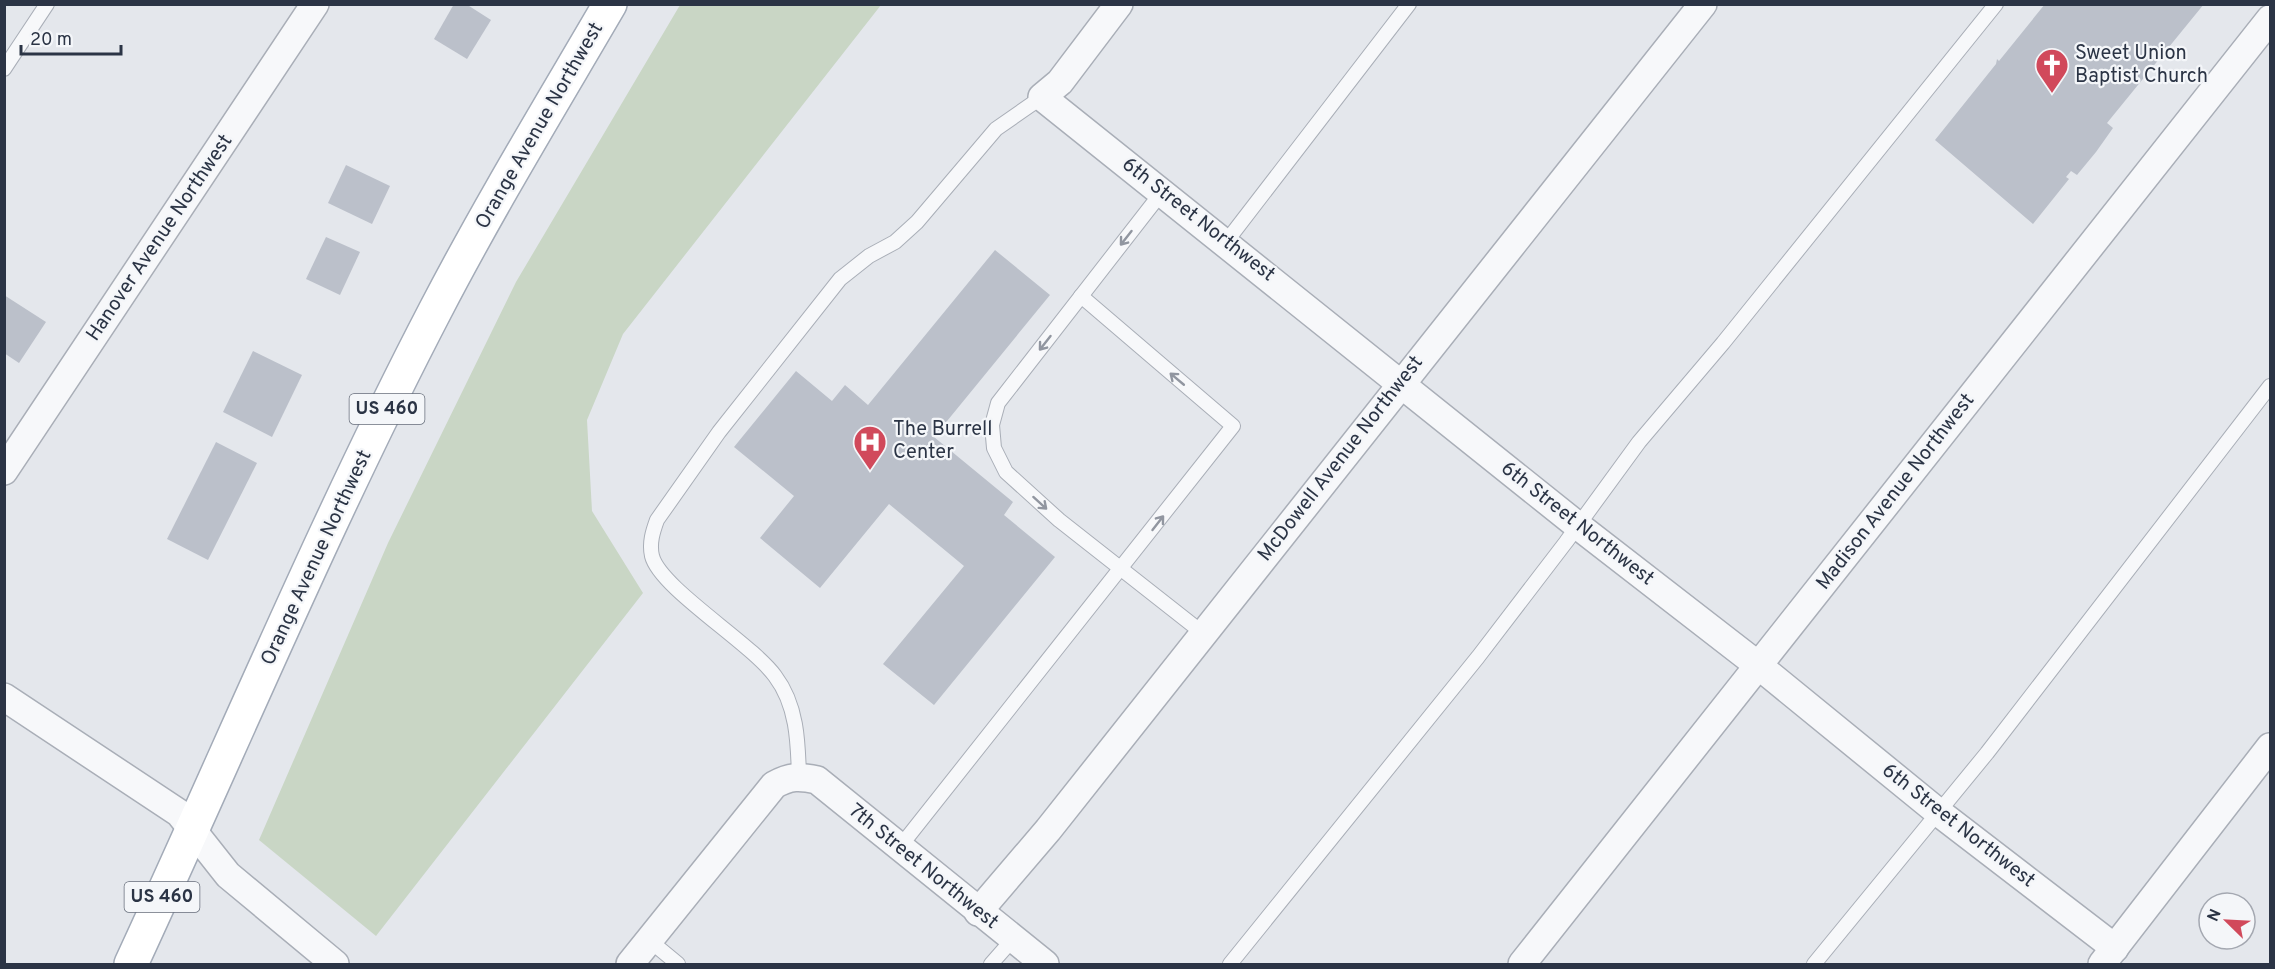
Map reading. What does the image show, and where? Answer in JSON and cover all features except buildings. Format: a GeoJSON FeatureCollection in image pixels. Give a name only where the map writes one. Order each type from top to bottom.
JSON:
{"type":"FeatureCollection","features":[{"type":"Feature","properties":{"kind":"main road","name":"Orange Avenue Northwest"},"geometry":{"type":"LineString","coordinates":[[131,964],[344,496],[436,310],[508,175],[610,4]]}},
{"type":"Feature","properties":{"kind":"street","name":"Hanover Avenue Northwest"},"geometry":{"type":"LineString","coordinates":[[4,471],[315,4]]}},
{"type":"Feature","properties":{"kind":"street"},"geometry":{"type":"LineString","coordinates":[[1042,97],[1060,82],[1119,4]]}},
{"type":"Feature","properties":{"kind":"street","name":"McDowell Avenue Northwest"},"geometry":{"type":"LineString","coordinates":[[978,912],[1204,634],[1703,4]]}},
{"type":"Feature","properties":{"kind":"street","name":"Madison Avenue Northwest"},"geometry":{"type":"LineString","coordinates":[[1522,964],[2271,20]]}},
{"type":"Feature","properties":{"kind":"street","name":"6th Street Northwest"},"geometry":{"type":"LineString","coordinates":[[1042,97],[1577,525],[1759,666],[2109,956]]}},
{"type":"Feature","properties":{"kind":"street"},"geometry":{"type":"LineString","coordinates":[[4,697],[179,813],[194,829],[228,875],[335,964]]}},
{"type":"Feature","properties":{"kind":"street"},"geometry":{"type":"LineString","coordinates":[[2109,956],[2271,747]]}},
{"type":"Feature","properties":{"kind":"street"},"geometry":{"type":"LineString","coordinates":[[630,964],[774,785],[789,777],[799,776]]}},
{"type":"Feature","properties":{"kind":"street","name":"7th Street Northwest"},"geometry":{"type":"LineString","coordinates":[[799,776],[817,780],[1045,964]]}},
{"type":"Feature","properties":{"kind":"lane"},"geometry":{"type":"LineString","coordinates":[[4,69],[47,4]]}},
{"type":"Feature","properties":{"kind":"lane"},"geometry":{"type":"LineString","coordinates":[[1226,242],[1408,4]]}},
{"type":"Feature","properties":{"kind":"lane"},"geometry":{"type":"LineString","coordinates":[[1230,964],[1478,657],[1639,442],[1723,343],[1996,4]]}},
{"type":"Feature","properties":{"kind":"lane"},"geometry":{"type":"LineString","coordinates":[[799,776],[796,726],[790,703],[776,676],[755,654],[661,574],[652,556],[651,535],[719,432],[840,279],[869,256],[895,242],[917,222],[996,129],[1042,97]]}},
{"type":"Feature","properties":{"kind":"lane"},"geometry":{"type":"LineString","coordinates":[[1162,192],[998,403],[992,425],[994,448],[1006,472],[1059,519],[1204,634]]}},
{"type":"Feature","properties":{"kind":"lane"},"geometry":{"type":"LineString","coordinates":[[900,848],[1233,426],[1081,296]]}},
{"type":"Feature","properties":{"kind":"lane"},"geometry":{"type":"LineString","coordinates":[[1814,964],[1987,753],[2271,386]]}},
{"type":"Feature","properties":{"kind":"lane"},"geometry":{"type":"LineString","coordinates":[[991,964],[1013,939]]}},
{"type":"Feature","properties":{"kind":"lane"},"geometry":{"type":"LineString","coordinates":[[649,940],[678,964]]}},
{"type":"Feature","properties":{"kind":"green space"},"geometry":{"type":"Polygon","coordinates":[[[680,5],[881,5],[623,334],[587,420],[592,511],[643,593],[376,936],[259,840],[388,543],[516,282],[680,5]]]}},
{"type":"Feature","properties":{"kind":"place","name":"Sweet Union Baptist Church"},"geometry":{"type":"Point","coordinates":[2052,94]}},
{"type":"Feature","properties":{"kind":"place","name":"The Burrell Center"},"geometry":{"type":"Point","coordinates":[870,471]}}]}
